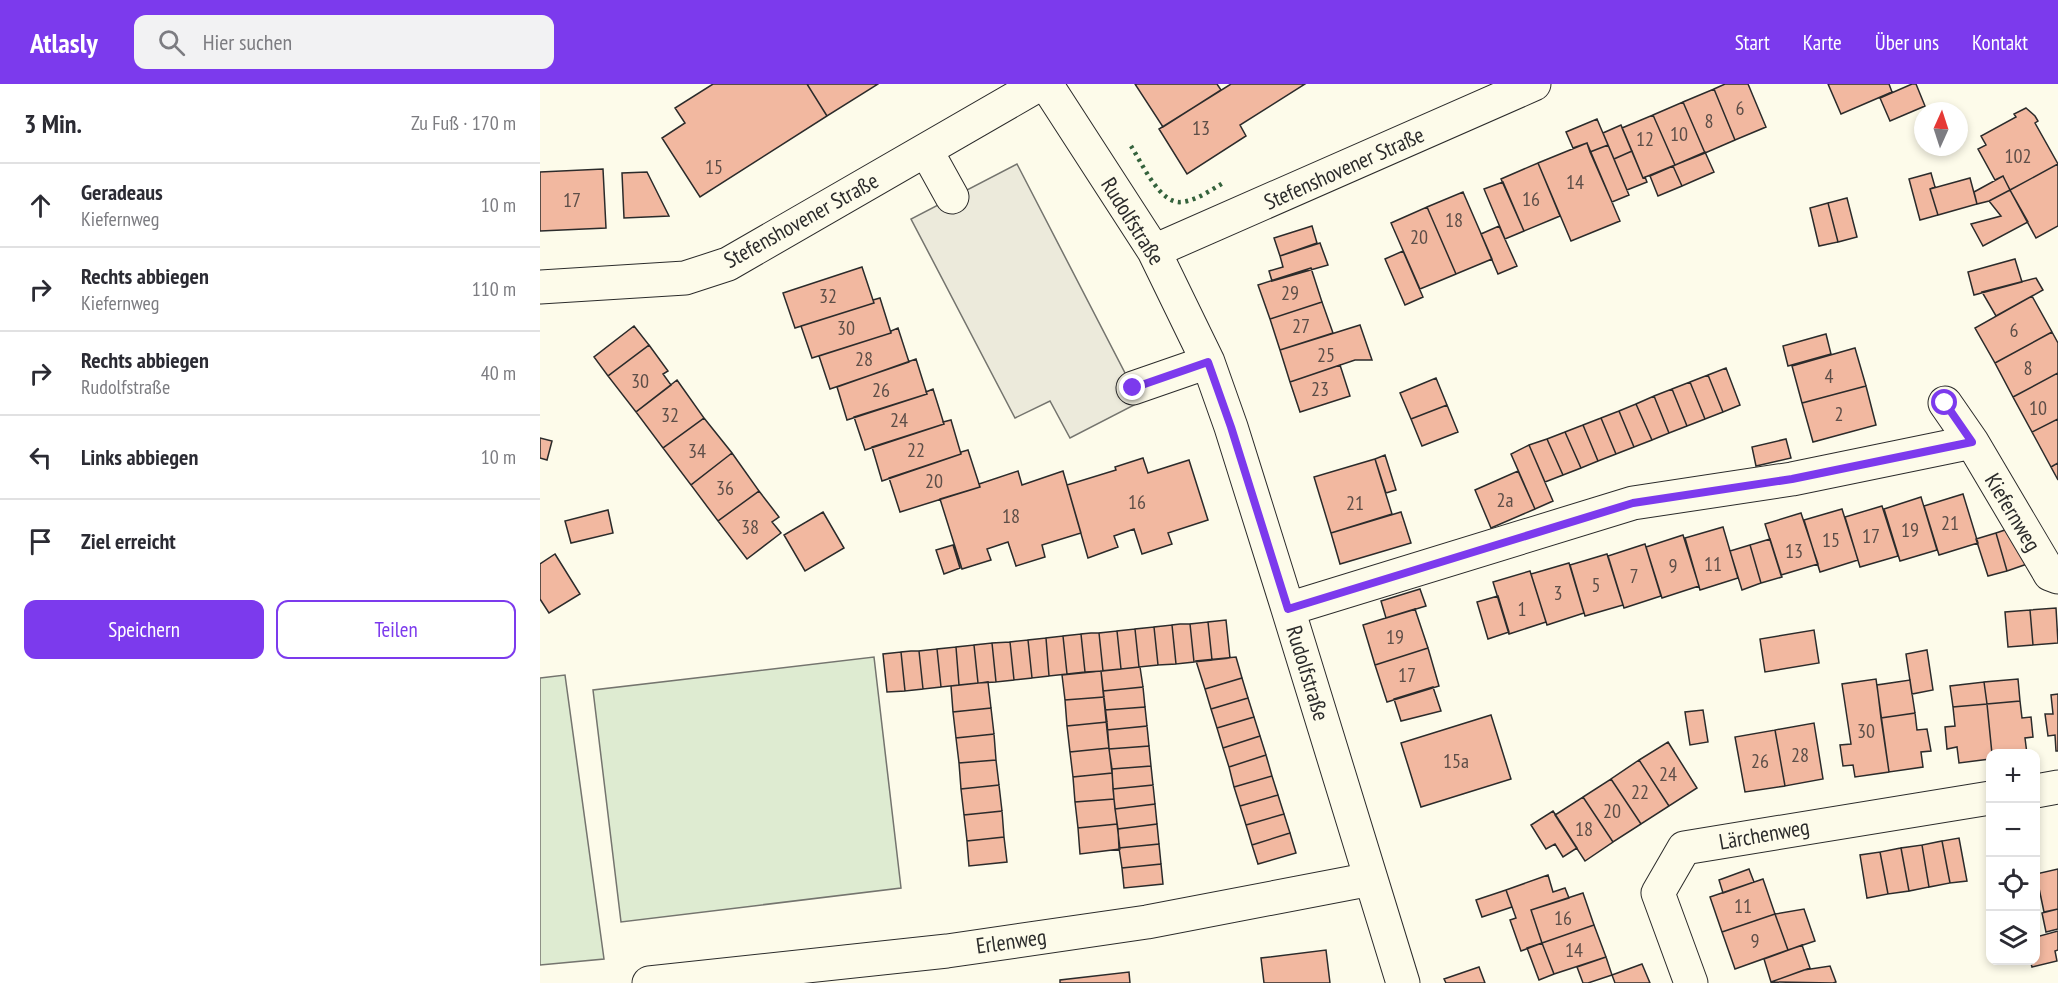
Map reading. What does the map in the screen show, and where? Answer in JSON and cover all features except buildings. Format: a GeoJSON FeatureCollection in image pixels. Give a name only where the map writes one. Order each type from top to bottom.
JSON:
{"type":"FeatureCollection","features":[{"type":"Feature","properties":{"kind":"street","name":"Stefenshovener Straße"},"geometry":{"type":"LineString","coordinates":[[540,287],[685,278],[728,264],[1040,84]]}},
{"type":"Feature","properties":{"kind":"street","name":"Rudolfstraße"},"geometry":{"type":"LineString","coordinates":[[1046,84],[1154,251],[1208,362],[1231,427],[1403,983]]}},
{"type":"Feature","properties":{"kind":"street","name":"Stefenshovener Straße"},"geometry":{"type":"LineString","coordinates":[[1154,251],[1534,84]]}},
{"type":"Feature","properties":{"kind":"street"},"geometry":{"type":"LineString","coordinates":[[926,150],[952,197]]}},
{"type":"Feature","properties":{"kind":"street"},"geometry":{"type":"LineString","coordinates":[[1133,388],[1208,362]]}},
{"type":"Feature","properties":{"kind":"street","name":"Kiefernweg"},"geometry":{"type":"LineString","coordinates":[[1945,403],[1972,442],[2050,574],[2058,577]]}},
{"type":"Feature","properties":{"kind":"street"},"geometry":{"type":"LineString","coordinates":[[1288,609],[1633,503],[1792,479],[1972,442]]}},
{"type":"Feature","properties":{"kind":"street"},"geometry":{"type":"LineString","coordinates":[[2040,790],[2058,787]]}},
{"type":"Feature","properties":{"kind":"street","name":"Lärchenweg"},"geometry":{"type":"LineString","coordinates":[[1691,983],[1658,893],[1684,848],[1986,799]]}},
{"type":"Feature","properties":{"kind":"street","name":"Erlenweg"},"geometry":{"type":"LineString","coordinates":[[649,983],[971,947],[1147,922],[1371,879]]}},
{"type":"Feature","properties":{"kind":"green space"},"geometry":{"type":"Polygon","coordinates":[[[874,657],[901,888],[621,922],[593,690],[874,657]]]}},
{"type":"Feature","properties":{"kind":"green space"},"geometry":{"type":"Polygon","coordinates":[[[565,675],[604,959],[540,965],[540,678],[565,675]]]}},
{"type":"Feature","properties":{"kind":"shaded area"},"geometry":{"type":"Polygon","coordinates":[[[1017,164],[1140,402],[1070,438],[1050,401],[1015,418],[911,219],[1017,164]]]}},
{"type":"Feature","properties":{"kind":"hedge"},"geometry":{"type":"LineString","coordinates":[[1131,146],[1152,182],[1166,197],[1174,201],[1194,199],[1225,182]]}},
{"type":"Feature","properties":{"kind":"route"},"geometry":{"type":"LineString","coordinates":[[1133,388],[1208,362],[1231,427],[1288,609],[1633,503],[1792,479],[1972,442],[1945,403]]}}]}
